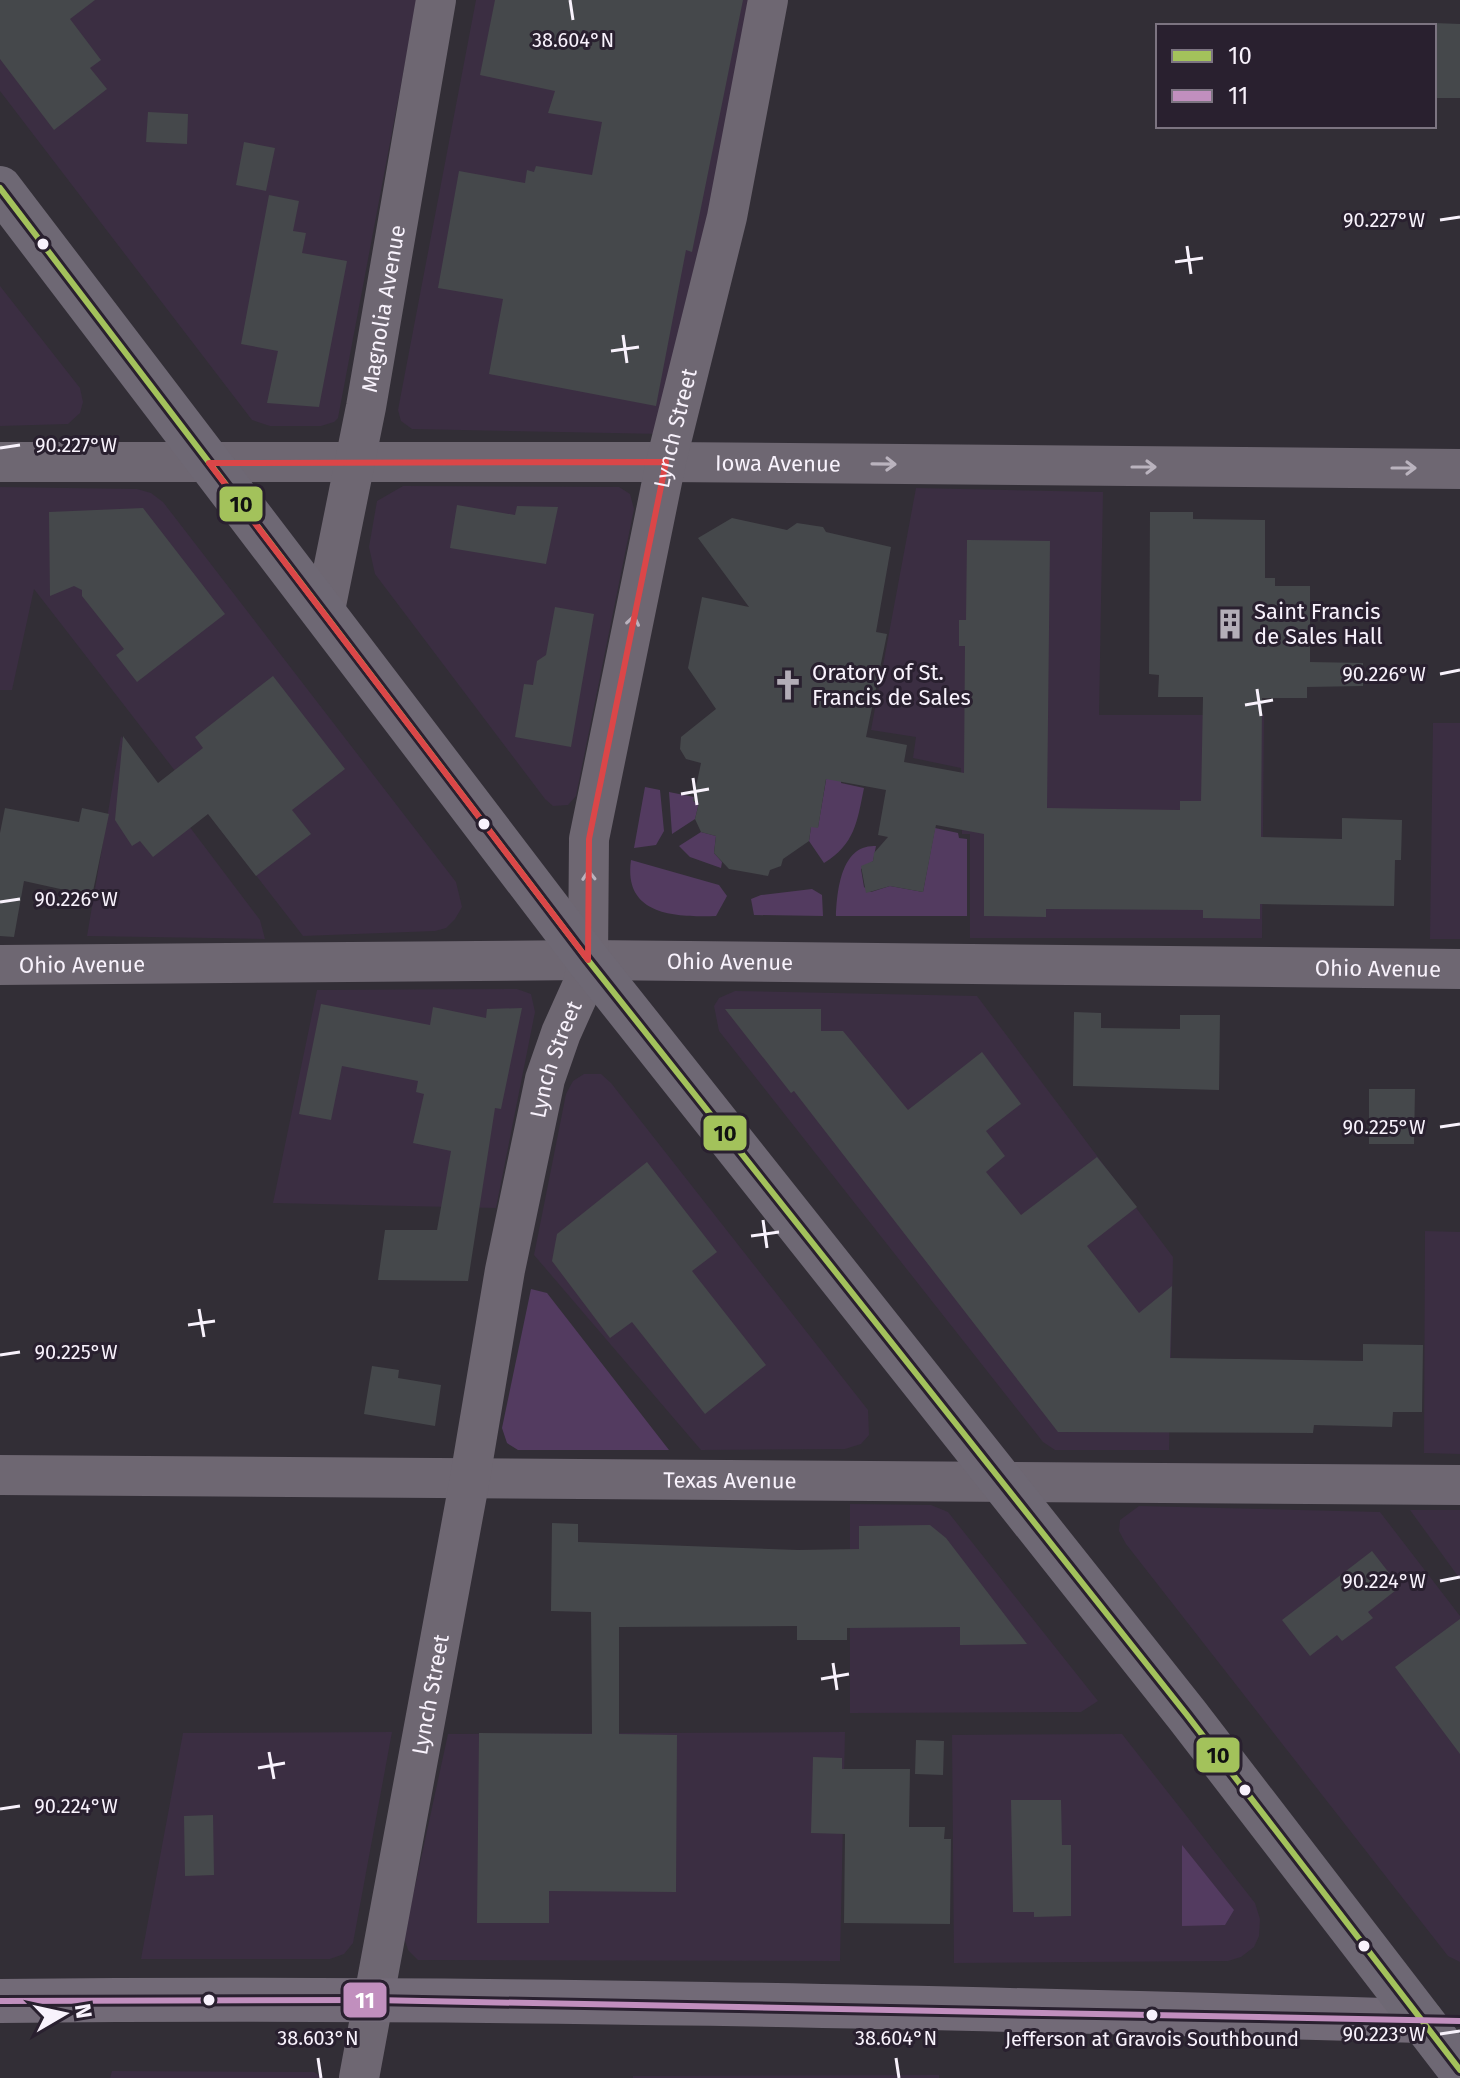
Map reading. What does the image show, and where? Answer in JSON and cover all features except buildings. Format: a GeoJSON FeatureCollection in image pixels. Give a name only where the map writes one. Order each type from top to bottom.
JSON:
{"type":"FeatureCollection","features":[{"type":"Feature","properties":{"kind":"main road"},"geometry":{"type":"LineString","coordinates":[[0,188],[588,960],[1230,1770],[1441,2021],[1460,2070]]}},
{"type":"Feature","properties":{"kind":"main road"},"geometry":{"type":"LineString","coordinates":[[0,2001],[373,2000],[1441,2021]]}},
{"type":"Feature","properties":{"kind":"street","name":"Magnolia Avenue"},"geometry":{"type":"LineString","coordinates":[[324,615],[355,464],[436,0]]}},
{"type":"Feature","properties":{"kind":"street","name":"Lynch Street"},"geometry":{"type":"LineString","coordinates":[[359,2078],[470,1478],[505,1270],[545,1079],[583,984],[588,960],[589,839],[666,462],[727,217],[768,0]]}},
{"type":"Feature","properties":{"kind":"street","name":"Iowa Avenue"},"geometry":{"type":"LineString","coordinates":[[0,462],[666,462],[1460,469]]}},
{"type":"Feature","properties":{"kind":"street","name":"Ohio Avenue"},"geometry":{"type":"LineString","coordinates":[[0,965],[588,960],[1460,969]]}},
{"type":"Feature","properties":{"kind":"street","name":"Texas Avenue"},"geometry":{"type":"LineString","coordinates":[[0,1475],[1460,1485]]}},
{"type":"Feature","properties":{"kind":"highlighted area"},"geometry":{"type":"Polygon","coordinates":[[[666,462],[589,839],[588,960],[209,463],[666,462]]]}},
{"type":"Feature","properties":{"kind":"shaded area"},"geometry":{"type":"Polygon","coordinates":[[[0,0],[417,0],[338,418],[334,422],[321,426],[270,426],[252,420],[0,91],[0,0]]]}},
{"type":"Feature","properties":{"kind":"shaded area"},"geometry":{"type":"Polygon","coordinates":[[[476,0],[753,0],[663,434],[412,429],[401,421],[398,410],[476,0]]]}},
{"type":"Feature","properties":{"kind":"shaded area"},"geometry":{"type":"Polygon","coordinates":[[[0,286],[80,388],[83,402],[80,413],[68,424],[0,426],[0,286]]]}},
{"type":"Feature","properties":{"kind":"shaded area"},"geometry":{"type":"Polygon","coordinates":[[[403,486],[619,487],[630,494],[634,509],[576,796],[568,805],[553,806],[545,799],[375,574],[369,547],[377,501],[403,486]]]}},
{"type":"Feature","properties":{"kind":"shaded area"},"geometry":{"type":"Polygon","coordinates":[[[0,487],[137,489],[151,493],[163,502],[456,882],[462,907],[455,919],[446,928],[435,931],[303,936],[34,589],[12,690],[0,690],[0,487]]]}},
{"type":"Feature","properties":{"kind":"shaded area"},"geometry":{"type":"Polygon","coordinates":[[[916,488],[1103,492],[1099,715],[1264,715],[1262,938],[970,938],[970,834],[962,834],[961,768],[913,758],[916,737],[871,730],[916,488]]]}},
{"type":"Feature","properties":{"kind":"shaded area"},"geometry":{"type":"Polygon","coordinates":[[[836,722],[849,730],[841,783],[864,788],[853,831],[842,848],[824,863],[809,841],[811,827],[818,827],[836,722]]]}},
{"type":"Feature","properties":{"kind":"shaded area"},"geometry":{"type":"Polygon","coordinates":[[[1433,723],[1460,723],[1460,939],[1430,939],[1433,723]]]}},
{"type":"Feature","properties":{"kind":"shaded area"},"geometry":{"type":"Polygon","coordinates":[[[121,736],[260,920],[265,939],[87,936],[121,736]]]}},
{"type":"Feature","properties":{"kind":"shaded area"},"geometry":{"type":"Polygon","coordinates":[[[645,787],[660,790],[664,831],[656,845],[634,848],[645,787]]]}},
{"type":"Feature","properties":{"kind":"shaded area"},"geometry":{"type":"Polygon","coordinates":[[[669,792],[694,797],[693,801],[699,803],[695,819],[672,834],[669,792]]]}},
{"type":"Feature","properties":{"kind":"shaded area"},"geometry":{"type":"Polygon","coordinates":[[[935,828],[958,833],[959,838],[967,839],[967,916],[836,916],[843,871],[855,853],[864,847],[876,846],[873,861],[861,869],[864,887],[871,892],[890,886],[923,892],[935,828]]]}},
{"type":"Feature","properties":{"kind":"shaded area"},"geometry":{"type":"Polygon","coordinates":[[[701,832],[716,836],[714,853],[722,862],[721,868],[690,857],[679,846],[701,832]]]}},
{"type":"Feature","properties":{"kind":"shaded area"},"geometry":{"type":"Polygon","coordinates":[[[631,860],[719,885],[727,896],[716,916],[685,916],[656,909],[644,903],[635,893],[631,860]]]}},
{"type":"Feature","properties":{"kind":"shaded area"},"geometry":{"type":"Polygon","coordinates":[[[812,889],[822,895],[823,916],[754,915],[751,899],[812,889]]]}},
{"type":"Feature","properties":{"kind":"shaded area"},"geometry":{"type":"Polygon","coordinates":[[[517,989],[531,994],[535,1012],[496,1208],[273,1203],[317,990],[517,989]]]}},
{"type":"Feature","properties":{"kind":"shaded area"},"geometry":{"type":"Polygon","coordinates":[[[735,991],[977,996],[1173,1257],[1169,1450],[1055,1450],[1043,1442],[719,1031],[714,1006],[719,998],[735,991]]]}},
{"type":"Feature","properties":{"kind":"shaded area"},"geometry":{"type":"Polygon","coordinates":[[[584,1074],[601,1074],[611,1083],[868,1410],[869,1435],[861,1444],[845,1449],[701,1450],[534,1255],[566,1094],[573,1081],[584,1074]]]}},
{"type":"Feature","properties":{"kind":"shaded area"},"geometry":{"type":"Polygon","coordinates":[[[1425,1231],[1460,1232],[1460,1454],[1424,1453],[1425,1231]]]}},
{"type":"Feature","properties":{"kind":"shaded area"},"geometry":{"type":"Polygon","coordinates":[[[531,1289],[547,1293],[669,1450],[518,1450],[507,1443],[502,1428],[531,1289]]]}},
{"type":"Feature","properties":{"kind":"shaded area"},"geometry":{"type":"Polygon","coordinates":[[[850,1504],[931,1505],[948,1512],[1098,1701],[1081,1712],[850,1713],[850,1504]]]}},
{"type":"Feature","properties":{"kind":"shaded area"},"geometry":{"type":"Polygon","coordinates":[[[1139,1506],[1380,1512],[1460,1616],[1460,1962],[1448,1956],[1126,1544],[1119,1531],[1120,1520],[1139,1506]]]}},
{"type":"Feature","properties":{"kind":"shaded area"},"geometry":{"type":"Polygon","coordinates":[[[1410,1510],[1460,1510],[1460,1579],[1410,1510]]]}},
{"type":"Feature","properties":{"kind":"shaded area"},"geometry":{"type":"Polygon","coordinates":[[[392,1732],[353,1943],[344,1954],[330,1959],[141,1959],[183,1733],[392,1732]]]}},
{"type":"Feature","properties":{"kind":"shaded area"},"geometry":{"type":"Polygon","coordinates":[[[845,1732],[840,1961],[418,1960],[408,1950],[404,1937],[448,1734],[845,1732]]]}},
{"type":"Feature","properties":{"kind":"shaded area"},"geometry":{"type":"Polygon","coordinates":[[[1122,1734],[1255,1903],[1260,1919],[1259,1936],[1254,1947],[1241,1957],[1228,1961],[954,1963],[952,1735],[1122,1734]]]}},
{"type":"Feature","properties":{"kind":"shaded area"},"geometry":{"type":"Polygon","coordinates":[[[1182,1845],[1234,1910],[1225,1925],[1182,1926],[1182,1845]]]}},
{"type":"Feature","properties":{"kind":"shaded area"},"geometry":{"type":"Polygon","coordinates":[[[112,2071],[314,2072],[324,2078],[110,2078],[112,2071]]]}},
{"type":"Feature","properties":{"kind":"shaded area"},"geometry":{"type":"Polygon","coordinates":[[[939,2075],[939,2078],[633,2078],[633,2076],[939,2075]]]}},
{"type":"Feature","properties":{"kind":"transit line","name":"10"},"geometry":{"type":"LineString","coordinates":[[0,188],[588,960],[1187,1715],[1460,2070]]}},
{"type":"Feature","properties":{"kind":"transit line","name":"11"},"geometry":{"type":"LineString","coordinates":[[0,2001],[373,2000],[1460,2021]]}},
{"type":"Feature","properties":{"kind":"place","name":"Saint Francis de Sales Hall"},"geometry":{"type":"Point","coordinates":[1230,624]}},
{"type":"Feature","properties":{"kind":"place","name":"Oratory of St. Francis de Sales"},"geometry":{"type":"Point","coordinates":[788,685]}},
{"type":"Feature","properties":{"kind":"place","name":"Jefferson at Gravois Southbound"},"geometry":{"type":"Point","coordinates":[1152,2015]}}]}
